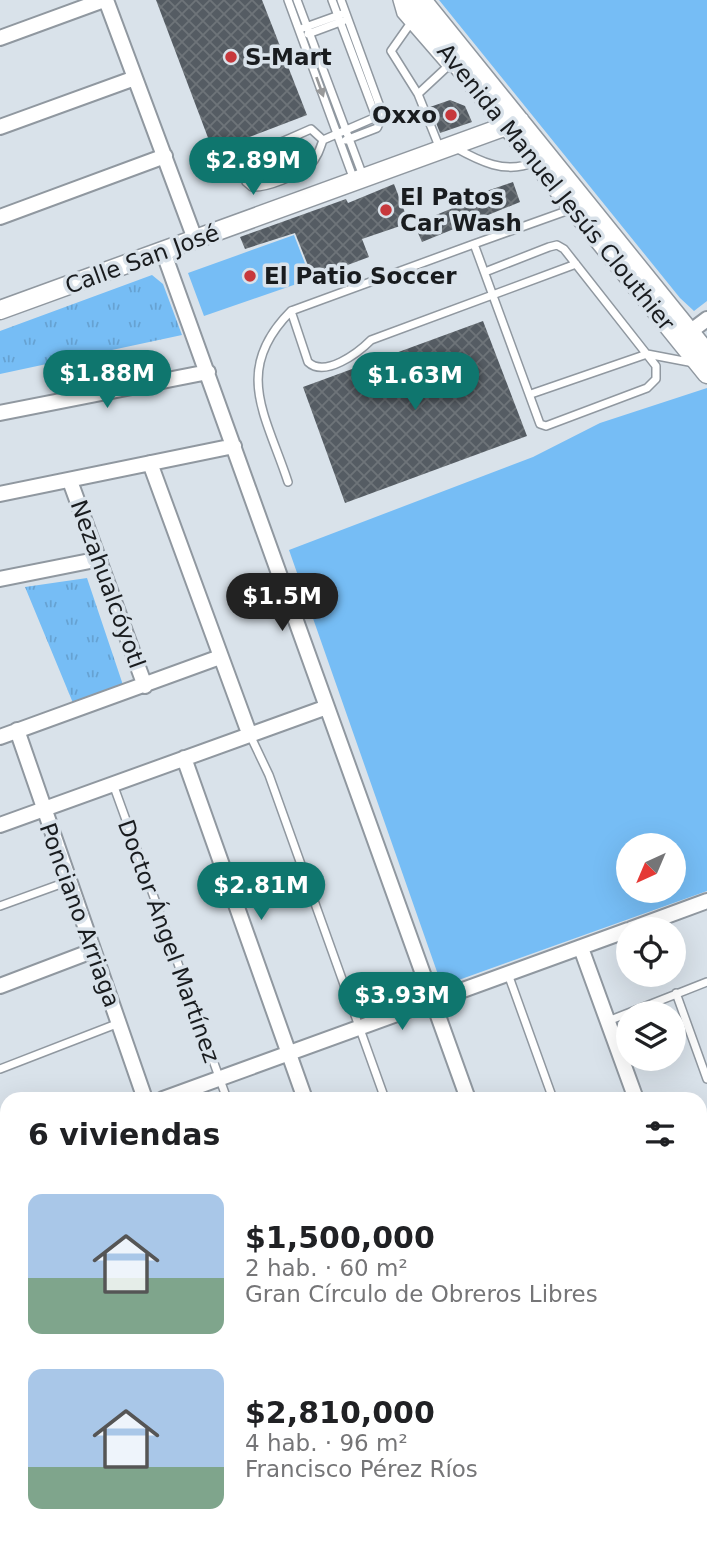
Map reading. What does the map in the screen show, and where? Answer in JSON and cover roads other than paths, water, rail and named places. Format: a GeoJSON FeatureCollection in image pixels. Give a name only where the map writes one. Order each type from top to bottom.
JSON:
{"type":"FeatureCollection","features":[{"type":"Feature","properties":{"kind":"street"},"geometry":{"type":"LineString","coordinates":[[0,38],[105,0],[195,239]]}},
{"type":"Feature","properties":{"kind":"street","name":"Avenida Manuel Jesús Clouthier"},"geometry":{"type":"LineString","coordinates":[[405,0],[513,124],[705,364]]}},
{"type":"Feature","properties":{"kind":"street","name":"Avenida Manuel Jesús Clouthier"},"geometry":{"type":"LineString","coordinates":[[422,0],[459,65]]}},
{"type":"Feature","properties":{"kind":"street"},"geometry":{"type":"LineString","coordinates":[[0,127],[135,78]]}},
{"type":"Feature","properties":{"kind":"street","name":"Avenida Manuel Jesús Clouthier"},"geometry":{"type":"LineString","coordinates":[[513,124],[536,162],[580,206]]}},
{"type":"Feature","properties":{"kind":"street","name":"Calle San José"},"geometry":{"type":"LineString","coordinates":[[0,310],[513,124]]}},
{"type":"Feature","properties":{"kind":"street"},"geometry":{"type":"LineString","coordinates":[[0,217],[165,156]]}},
{"type":"Feature","properties":{"kind":"street"},"geometry":{"type":"LineString","coordinates":[[163,251],[465,1092]]}},
{"type":"Feature","properties":{"kind":"street"},"geometry":{"type":"LineString","coordinates":[[685,336],[707,319]]}},
{"type":"Feature","properties":{"kind":"street"},"geometry":{"type":"LineString","coordinates":[[0,413],[208,372]]}},
{"type":"Feature","properties":{"kind":"street"},"geometry":{"type":"LineString","coordinates":[[0,494],[234,446]]}},
{"type":"Feature","properties":{"kind":"street"},"geometry":{"type":"LineString","coordinates":[[150,463],[249,733]]}},
{"type":"Feature","properties":{"kind":"street","name":"Nezahualcóyotl"},"geometry":{"type":"LineString","coordinates":[[70,481],[145,686]]}},
{"type":"Feature","properties":{"kind":"street"},"geometry":{"type":"LineString","coordinates":[[0,579],[100,559]]}},
{"type":"Feature","properties":{"kind":"street"},"geometry":{"type":"LineString","coordinates":[[0,737],[220,657]]}},
{"type":"Feature","properties":{"kind":"street"},"geometry":{"type":"LineString","coordinates":[[0,825],[327,706]]}},
{"type":"Feature","properties":{"kind":"street","name":"Ponciano Arriaga"},"geometry":{"type":"LineString","coordinates":[[18,730],[143,1092]]}},
{"type":"Feature","properties":{"kind":"street"},"geometry":{"type":"LineString","coordinates":[[184,758],[302,1092]]}},
{"type":"Feature","properties":{"kind":"street"},"geometry":{"type":"LineString","coordinates":[[665,917],[707,901]]}},
{"type":"Feature","properties":{"kind":"street"},"geometry":{"type":"LineString","coordinates":[[183,1092],[616,935]]}},
{"type":"Feature","properties":{"kind":"street"},"geometry":{"type":"LineString","coordinates":[[581,948],[633,1092]]}},
{"type":"Feature","properties":{"kind":"street"},"geometry":{"type":"LineString","coordinates":[[0,986],[92,951]]}},
{"type":"Feature","properties":{"kind":"lane"},"geometry":{"type":"LineString","coordinates":[[288,0],[338,137],[359,178]]}},
{"type":"Feature","properties":{"kind":"lane"},"geometry":{"type":"LineString","coordinates":[[297,0],[338,137]]}},
{"type":"Feature","properties":{"kind":"lane"},"geometry":{"type":"LineString","coordinates":[[332,0],[343,17],[383,115],[377,128],[338,137],[311,129],[245,158],[241,164],[246,182],[252,187],[262,186],[303,169],[338,137]]}},
{"type":"Feature","properties":{"kind":"lane"},"geometry":{"type":"LineString","coordinates":[[341,0],[343,17]]}},
{"type":"Feature","properties":{"kind":"lane"},"geometry":{"type":"LineString","coordinates":[[397,0],[401,15],[459,65],[418,94]]}},
{"type":"Feature","properties":{"kind":"lane"},"geometry":{"type":"LineString","coordinates":[[300,33],[343,17]]}},
{"type":"Feature","properties":{"kind":"lane"},"geometry":{"type":"LineString","coordinates":[[410,24],[391,51],[418,94],[445,147],[503,167],[524,167],[536,162]]}},
{"type":"Feature","properties":{"kind":"lane"},"geometry":{"type":"LineString","coordinates":[[288,482],[261,401],[257,374],[260,352],[268,337],[290,310],[580,206]]}},
{"type":"Feature","properties":{"kind":"lane"},"geometry":{"type":"LineString","coordinates":[[474,244],[540,424],[546,426],[647,388],[656,379],[658,371],[647,354],[564,249],[554,245],[485,272]]}},
{"type":"Feature","properties":{"kind":"lane"},"geometry":{"type":"LineString","coordinates":[[290,310],[308,362],[314,367],[323,368],[354,355],[371,340],[576,264]]}},
{"type":"Feature","properties":{"kind":"lane"},"geometry":{"type":"LineString","coordinates":[[530,394],[647,354],[705,364]]}},
{"type":"Feature","properties":{"kind":"lane"},"geometry":{"type":"LineString","coordinates":[[249,733],[269,775],[383,1092]]}},
{"type":"Feature","properties":{"kind":"lane","name":"Doctor Ángel Martínez"},"geometry":{"type":"LineString","coordinates":[[113,784],[225,1092]]}},
{"type":"Feature","properties":{"kind":"lane"},"geometry":{"type":"LineString","coordinates":[[0,906],[69,881]]}},
{"type":"Feature","properties":{"kind":"lane"},"geometry":{"type":"LineString","coordinates":[[508,974],[550,1092]]}},
{"type":"Feature","properties":{"kind":"lane"},"geometry":{"type":"LineString","coordinates":[[608,1021],[707,982]]}},
{"type":"Feature","properties":{"kind":"lane"},"geometry":{"type":"LineString","coordinates":[[676,993],[707,1079]]}},
{"type":"Feature","properties":{"kind":"lane"},"geometry":{"type":"LineString","coordinates":[[0,1069],[119,1023]]}},
{"type":"Feature","properties":{"kind":"place","name":"S-Mart"},"geometry":{"type":"Point","coordinates":[231,57]}},
{"type":"Feature","properties":{"kind":"place","name":"Oxxo"},"geometry":{"type":"Point","coordinates":[451,115]}},
{"type":"Feature","properties":{"kind":"place","name":"El Patos Car Wash"},"geometry":{"type":"Point","coordinates":[386,210]}},
{"type":"Feature","properties":{"kind":"place","name":"El Patio Soccer"},"geometry":{"type":"Point","coordinates":[250,276]}}]}
